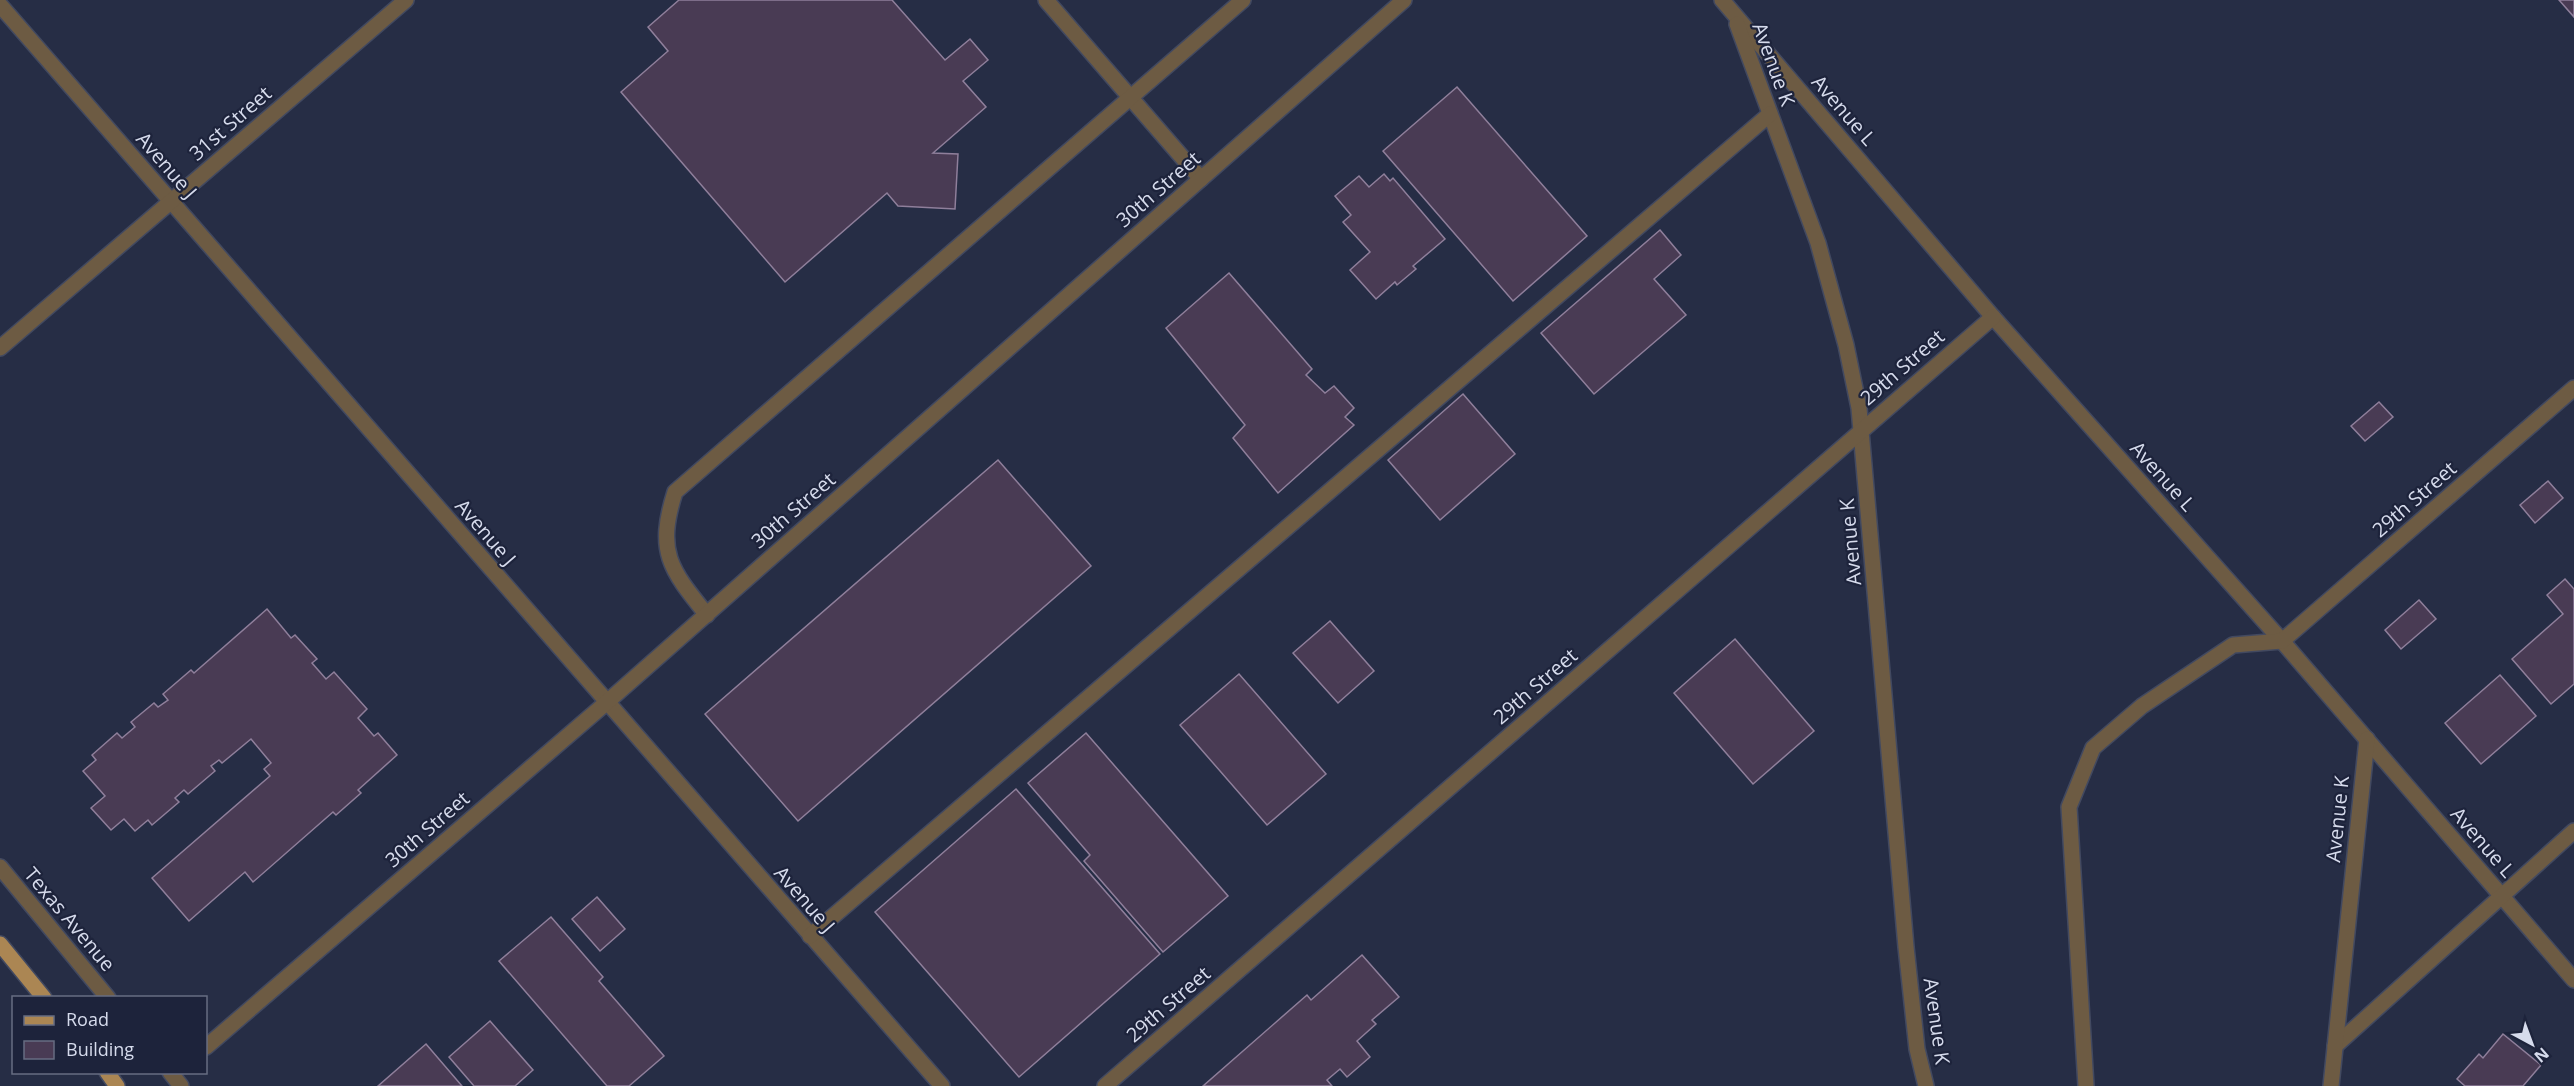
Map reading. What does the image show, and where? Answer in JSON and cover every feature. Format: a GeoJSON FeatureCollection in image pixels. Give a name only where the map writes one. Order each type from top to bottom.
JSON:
{"type":"FeatureCollection","features":[{"type":"Feature","properties":{"kind":"main road"},"geometry":{"type":"LineString","coordinates":[[0,944],[42,996]]}},
{"type":"Feature","properties":{"kind":"main road"},"geometry":{"type":"LineString","coordinates":[[108,1074],[117,1086]]}},
{"type":"Feature","properties":{"kind":"street","name":"31st Street"},"geometry":{"type":"LineString","coordinates":[[0,348],[406,0]]}},
{"type":"Feature","properties":{"kind":"street"},"geometry":{"type":"LineString","coordinates":[[1046,0],[1202,179]]}},
{"type":"Feature","properties":{"kind":"street"},"geometry":{"type":"LineString","coordinates":[[707,615],[675,576],[668,556],[668,521],[675,492],[1243,0]]}},
{"type":"Feature","properties":{"kind":"street","name":"30th Street"},"geometry":{"type":"LineString","coordinates":[[207,1046],[707,615],[1404,0]]}},
{"type":"Feature","properties":{"kind":"street","name":"Avenue L"},"geometry":{"type":"LineString","coordinates":[[1722,0],[1993,316],[2282,640],[2574,980]]}},
{"type":"Feature","properties":{"kind":"street","name":"Avenue J"},"geometry":{"type":"LineString","coordinates":[[0,5],[942,1086]]}},
{"type":"Feature","properties":{"kind":"street","name":"Avenue K"},"geometry":{"type":"LineString","coordinates":[[1733,13],[1818,243],[1846,345],[1861,431],[1906,947],[1917,1049],[1926,1086]]}},
{"type":"Feature","properties":{"kind":"street"},"geometry":{"type":"LineString","coordinates":[[810,936],[1770,114]]}},
{"type":"Feature","properties":{"kind":"street","name":"29th Street"},"geometry":{"type":"LineString","coordinates":[[1105,1086],[1993,316]]}},
{"type":"Feature","properties":{"kind":"street","name":"29th Street"},"geometry":{"type":"LineString","coordinates":[[2282,640],[2574,388]]}},
{"type":"Feature","properties":{"kind":"street"},"geometry":{"type":"LineString","coordinates":[[2086,1086],[2069,807],[2093,748],[2142,706],[2233,645],[2282,640]]}},
{"type":"Feature","properties":{"kind":"street","name":"Avenue K"},"geometry":{"type":"LineString","coordinates":[[2331,1086],[2367,739]]}},
{"type":"Feature","properties":{"kind":"street"},"geometry":{"type":"LineString","coordinates":[[2335,1046],[2574,831]]}},
{"type":"Feature","properties":{"kind":"street","name":"Texas Avenue"},"geometry":{"type":"LineString","coordinates":[[0,867],[106,996]]}},
{"type":"Feature","properties":{"kind":"building"},"geometry":{"type":"Polygon","coordinates":[[[679,0],[892,0],[945,60],[970,39],[988,60],[963,81],[986,107],[933,153],[958,154],[955,209],[898,206],[887,193],[785,282],[621,92],[668,51],[648,27],[679,0]]]}},
{"type":"Feature","properties":{"kind":"building"},"geometry":{"type":"Polygon","coordinates":[[[2559,0],[2574,0],[2574,17],[2559,0]]]}},
{"type":"Feature","properties":{"kind":"building"},"geometry":{"type":"Polygon","coordinates":[[[1457,87],[1587,236],[1513,301],[1383,151],[1457,87]]]}},
{"type":"Feature","properties":{"kind":"building"},"geometry":{"type":"Polygon","coordinates":[[[1384,174],[1390,181],[1393,178],[1445,239],[1413,266],[1416,269],[1397,285],[1395,282],[1376,299],[1350,270],[1370,252],[1343,222],[1351,215],[1335,196],[1359,176],[1369,187],[1384,174]]]}},
{"type":"Feature","properties":{"kind":"building"},"geometry":{"type":"Polygon","coordinates":[[[1660,230],[1681,255],[1654,279],[1686,315],[1594,394],[1541,333],[1660,230]]]}},
{"type":"Feature","properties":{"kind":"building"},"geometry":{"type":"Polygon","coordinates":[[[1229,273],[1312,369],[1306,375],[1325,393],[1334,386],[1354,408],[1345,417],[1354,425],[1278,493],[1233,438],[1245,425],[1166,328],[1229,273]]]}},
{"type":"Feature","properties":{"kind":"building"},"geometry":{"type":"Polygon","coordinates":[[[1463,394],[1515,454],[1440,520],[1388,460],[1463,394]]]}},
{"type":"Feature","properties":{"kind":"building"},"geometry":{"type":"Polygon","coordinates":[[[2379,402],[2393,417],[2365,441],[2351,426],[2379,402]]]}},
{"type":"Feature","properties":{"kind":"building"},"geometry":{"type":"Polygon","coordinates":[[[998,460],[1091,566],[798,821],[705,714],[998,460]]]}},
{"type":"Feature","properties":{"kind":"building"},"geometry":{"type":"Polygon","coordinates":[[[2548,481],[2563,498],[2535,523],[2520,505],[2548,481]]]}},
{"type":"Feature","properties":{"kind":"building"},"geometry":{"type":"Polygon","coordinates":[[[2565,579],[2574,589],[2574,684],[2551,704],[2512,659],[2563,614],[2547,595],[2565,579]]]}},
{"type":"Feature","properties":{"kind":"building"},"geometry":{"type":"Polygon","coordinates":[[[2419,600],[2436,619],[2401,649],[2385,630],[2419,600]]]}},
{"type":"Feature","properties":{"kind":"building"},"geometry":{"type":"Polygon","coordinates":[[[267,609],[291,638],[295,635],[317,659],[312,663],[326,679],[334,672],[367,709],[358,718],[374,736],[378,733],[397,755],[358,790],[361,793],[336,815],[333,812],[253,882],[245,872],[189,921],[152,878],[270,776],[264,769],[271,763],[251,739],[222,763],[219,760],[211,766],[215,771],[188,794],[184,790],[175,798],[179,802],[152,825],[148,820],[135,831],[124,819],[111,830],[91,808],[105,796],[83,771],[96,760],[92,755],[117,733],[122,738],[135,727],[131,722],[154,703],[158,707],[168,700],[163,694],[191,670],[194,673],[267,609]]]}},
{"type":"Feature","properties":{"kind":"building"},"geometry":{"type":"Polygon","coordinates":[[[1330,621],[1374,671],[1338,703],[1293,653],[1330,621]]]}},
{"type":"Feature","properties":{"kind":"building"},"geometry":{"type":"Polygon","coordinates":[[[1735,639],[1814,731],[1753,784],[1674,693],[1735,639]]]}},
{"type":"Feature","properties":{"kind":"building"},"geometry":{"type":"Polygon","coordinates":[[[1239,674],[1326,774],[1267,825],[1180,725],[1239,674]]]}},
{"type":"Feature","properties":{"kind":"building"},"geometry":{"type":"Polygon","coordinates":[[[2500,675],[2536,716],[2481,764],[2445,723],[2500,675]]]}},
{"type":"Feature","properties":{"kind":"building"},"geometry":{"type":"Polygon","coordinates":[[[1086,733],[1228,896],[1163,952],[1084,861],[1090,855],[1028,783],[1086,733]]]}},
{"type":"Feature","properties":{"kind":"building"},"geometry":{"type":"Polygon","coordinates":[[[1016,789],[1160,954],[1019,1077],[875,912],[1016,789]]]}},
{"type":"Feature","properties":{"kind":"building"},"geometry":{"type":"Polygon","coordinates":[[[597,897],[625,929],[600,951],[572,919],[597,897]]]}},
{"type":"Feature","properties":{"kind":"building"},"geometry":{"type":"Polygon","coordinates":[[[551,917],[603,977],[599,981],[664,1056],[629,1086],[607,1086],[499,961],[551,917]]]}},
{"type":"Feature","properties":{"kind":"building"},"geometry":{"type":"Polygon","coordinates":[[[1362,955],[1399,997],[1372,1020],[1376,1024],[1357,1041],[1370,1057],[1347,1077],[1340,1069],[1327,1080],[1332,1086],[1203,1086],[1307,995],[1311,1000],[1362,955]]]}},
{"type":"Feature","properties":{"kind":"building"},"geometry":{"type":"Polygon","coordinates":[[[490,1021],[533,1070],[515,1086],[474,1086],[449,1057],[490,1021]]]}},
{"type":"Feature","properties":{"kind":"building"},"geometry":{"type":"Polygon","coordinates":[[[2503,1034],[2541,1065],[2523,1086],[2465,1086],[2457,1079],[2479,1054],[2483,1058],[2503,1034]]]}},
{"type":"Feature","properties":{"kind":"building"},"geometry":{"type":"Polygon","coordinates":[[[426,1044],[462,1086],[378,1086],[426,1044]]]}}]}
